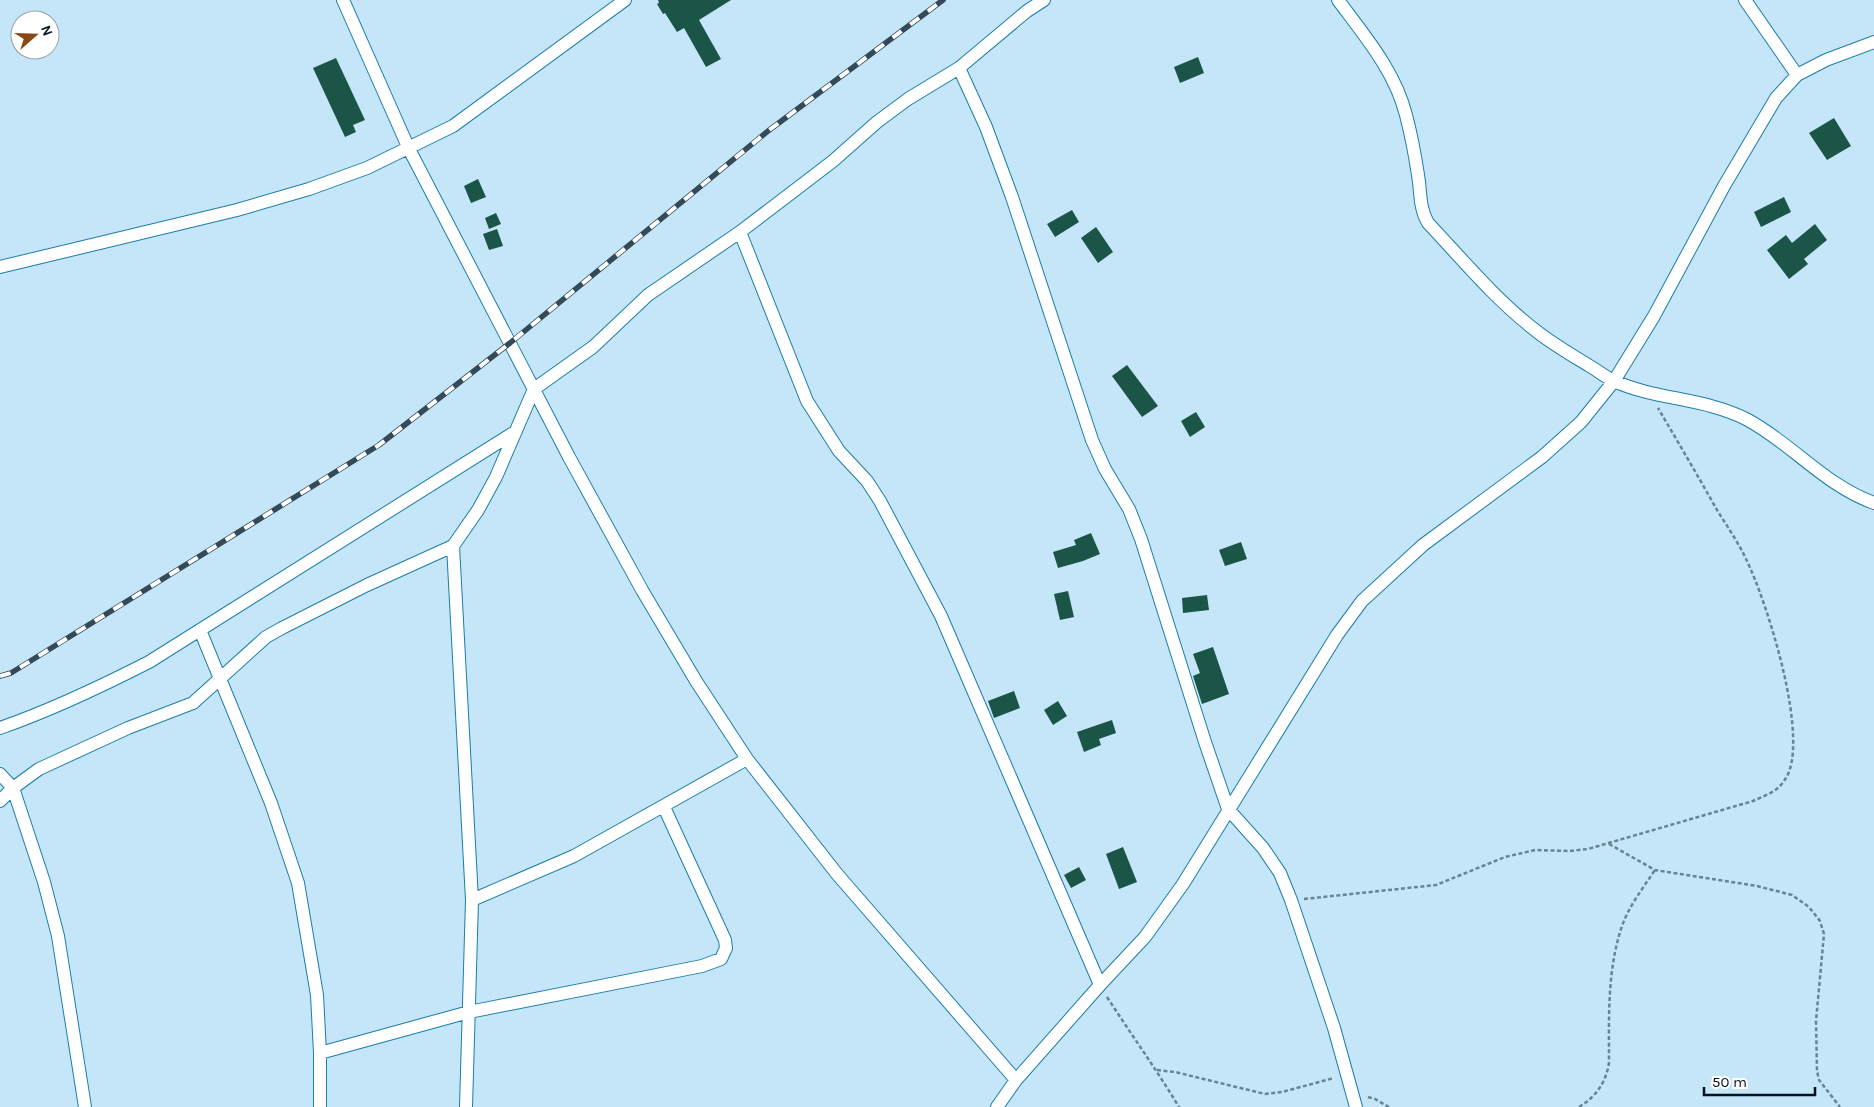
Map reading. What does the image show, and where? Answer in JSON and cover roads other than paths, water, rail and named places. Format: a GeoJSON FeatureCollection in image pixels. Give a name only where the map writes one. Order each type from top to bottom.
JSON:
{"type":"FeatureCollection","features":[{"type":"Feature","properties":{"kind":"street"},"geometry":{"type":"LineString","coordinates":[[343,0],[409,149],[569,458],[642,590],[696,681],[747,759],[837,874],[1016,1080]]}},
{"type":"Feature","properties":{"kind":"street"},"geometry":{"type":"LineString","coordinates":[[0,267],[237,210],[300,192],[367,168],[453,126],[625,0]]}},
{"type":"Feature","properties":{"kind":"street"},"geometry":{"type":"LineString","coordinates":[[0,801],[13,788],[39,769],[128,728],[193,703],[266,636],[367,585],[453,546],[483,502],[496,477],[534,389],[593,347],[648,295],[740,232],[833,161],[877,122],[908,99],[959,68],[1027,11],[1044,0]]}},
{"type":"Feature","properties":{"kind":"street"},"geometry":{"type":"LineString","coordinates":[[1338,0],[1376,51],[1395,86],[1405,112],[1418,175],[1423,214],[1428,223],[1508,306],[1535,330],[1564,351],[1614,381],[1648,392],[1718,408],[1746,419],[1768,432],[1820,472],[1858,496],[1874,503]]}},
{"type":"Feature","properties":{"kind":"street"},"geometry":{"type":"LineString","coordinates":[[1745,0],[1797,75]]}},
{"type":"Feature","properties":{"kind":"street"},"geometry":{"type":"LineString","coordinates":[[997,1107],[1016,1080],[1145,937],[1182,884],[1336,635],[1362,601],[1424,545],[1542,457],[1581,422],[1614,381],[1654,316],[1724,186],[1776,98],[1797,75],[1826,60],[1874,42]]}},
{"type":"Feature","properties":{"kind":"street"},"geometry":{"type":"LineString","coordinates":[[959,68],[986,127],[1009,189],[1092,440],[1105,470],[1129,509],[1140,539],[1228,809],[1263,848],[1280,873],[1291,900],[1334,1028],[1356,1107]]}},
{"type":"Feature","properties":{"kind":"street"},"geometry":{"type":"LineString","coordinates":[[740,232],[808,401],[839,451],[867,481],[880,501],[941,616],[1100,985]]}},
{"type":"Feature","properties":{"kind":"street"},"geometry":{"type":"LineString","coordinates":[[0,728],[35,716],[96,689],[149,662],[515,432]]}},
{"type":"Feature","properties":{"kind":"street"},"geometry":{"type":"LineString","coordinates":[[453,546],[472,900],[466,1107]]}},
{"type":"Feature","properties":{"kind":"street"},"geometry":{"type":"LineString","coordinates":[[200,630],[271,803],[298,883],[317,995],[320,1107]]}},
{"type":"Feature","properties":{"kind":"street"},"geometry":{"type":"LineString","coordinates":[[472,900],[574,856],[747,759]]}},
{"type":"Feature","properties":{"kind":"street"},"geometry":{"type":"LineString","coordinates":[[0,774],[13,788],[44,882],[58,936],[86,1107]]}},
{"type":"Feature","properties":{"kind":"street"},"geometry":{"type":"LineString","coordinates":[[320,1053],[469,1012],[702,966],[720,959],[726,948],[725,940],[664,807]]}},
{"type":"Feature","properties":{"kind":"railway"},"geometry":{"type":"LineString","coordinates":[[0,676],[11,673],[379,445],[510,343],[768,131],[943,0]]}}]}
